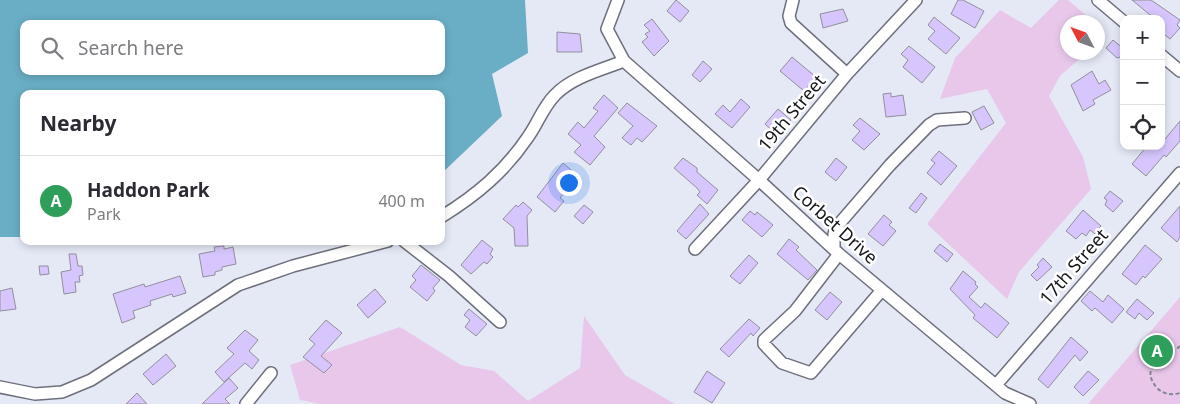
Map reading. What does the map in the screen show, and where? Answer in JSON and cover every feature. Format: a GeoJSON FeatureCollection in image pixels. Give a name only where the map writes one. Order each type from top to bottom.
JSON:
{"type":"FeatureCollection","features":[{"type":"Feature","properties":{"kind":"street"},"geometry":{"type":"LineString","coordinates":[[445,214],[492,182],[515,155],[545,106],[556,94],[586,76],[624,61],[607,28],[618,0]]}},
{"type":"Feature","properties":{"kind":"street"},"geometry":{"type":"LineString","coordinates":[[793,0],[789,16],[791,23],[847,74]]}},
{"type":"Feature","properties":{"kind":"street","name":"19th Street"},"geometry":{"type":"LineString","coordinates":[[696,250],[760,180],[847,74],[916,0]]}},
{"type":"Feature","properties":{"kind":"street"},"geometry":{"type":"LineString","coordinates":[[1098,0],[1120,19]]}},
{"type":"Feature","properties":{"kind":"street"},"geometry":{"type":"LineString","coordinates":[[1165,58],[1180,71]]}},
{"type":"Feature","properties":{"kind":"street","name":"Corbet Drive"},"geometry":{"type":"LineString","coordinates":[[624,61],[760,180],[836,252],[1005,393],[1030,404]]}},
{"type":"Feature","properties":{"kind":"street"},"geometry":{"type":"LineString","coordinates":[[882,290],[811,373],[782,363],[764,344],[764,340],[795,311],[836,252],[834,234],[839,224],[890,165],[929,125],[937,120],[966,118]]}},
{"type":"Feature","properties":{"kind":"street","name":"17th Street"},"geometry":{"type":"LineString","coordinates":[[996,385],[1180,172]]}},
{"type":"Feature","properties":{"kind":"street"},"geometry":{"type":"LineString","coordinates":[[0,387],[34,394],[62,392],[92,380],[238,286],[278,270],[373,245]]}},
{"type":"Feature","properties":{"kind":"street"},"geometry":{"type":"LineString","coordinates":[[409,245],[437,266],[500,322]]}},
{"type":"Feature","properties":{"kind":"street"},"geometry":{"type":"LineString","coordinates":[[246,404],[271,373]]}},
{"type":"Feature","properties":{"kind":"path"},"geometry":{"type":"LineString","coordinates":[[1180,346],[1156,363],[1151,374],[1153,382],[1160,391],[1168,394],[1180,393]]}},
{"type":"Feature","properties":{"kind":"shaded area"},"geometry":{"type":"Polygon","coordinates":[[[1059,0],[1068,0],[1086,15],[1060,15],[1060,60],[1078,60],[1060,76],[1049,96],[1083,157],[1091,189],[1019,272],[1007,299],[927,224],[1006,123],[987,89],[940,99],[955,58],[1000,10],[1031,28],[1059,0]]]}},
{"type":"Feature","properties":{"kind":"shaded area"},"geometry":{"type":"Polygon","coordinates":[[[1180,297],[1180,404],[1088,404],[1180,297]]]}},
{"type":"Feature","properties":{"kind":"shaded area"},"geometry":{"type":"Polygon","coordinates":[[[584,316],[625,375],[675,404],[320,404],[300,400],[290,365],[400,327],[461,365],[494,371],[528,401],[580,368],[584,316]]]}},
{"type":"Feature","properties":{"kind":"water"},"geometry":{"type":"Polygon","coordinates":[[[0,0],[525,0],[528,53],[492,74],[502,116],[445,170],[445,90],[20,90],[20,237],[0,237],[0,0]]]}},
{"type":"Feature","properties":{"kind":"building"},"geometry":{"type":"Polygon","coordinates":[[[676,0],[689,11],[680,22],[667,11],[676,0]]]}},
{"type":"Feature","properties":{"kind":"building"},"geometry":{"type":"Polygon","coordinates":[[[958,0],[963,0],[984,11],[975,28],[951,14],[958,0]]]}},
{"type":"Feature","properties":{"kind":"building"},"geometry":{"type":"Polygon","coordinates":[[[1132,0],[1151,0],[1180,20],[1177,25],[1180,28],[1170,39],[1165,35],[1165,15],[1150,15],[1132,0]]]}},
{"type":"Feature","properties":{"kind":"building"},"geometry":{"type":"Polygon","coordinates":[[[843,9],[848,21],[823,28],[820,14],[843,9]]]}},
{"type":"Feature","properties":{"kind":"building"},"geometry":{"type":"Polygon","coordinates":[[[934,17],[960,38],[946,54],[928,39],[935,31],[928,25],[934,17]]]}},
{"type":"Feature","properties":{"kind":"building"},"geometry":{"type":"Polygon","coordinates":[[[652,19],[669,41],[654,56],[642,42],[648,37],[645,34],[650,31],[644,25],[652,19]]]}},
{"type":"Feature","properties":{"kind":"building"},"geometry":{"type":"Polygon","coordinates":[[[557,32],[580,34],[582,52],[557,52],[557,32]]]}},
{"type":"Feature","properties":{"kind":"building"},"geometry":{"type":"Polygon","coordinates":[[[1113,40],[1120,46],[1120,57],[1117,58],[1106,48],[1113,40]]]}},
{"type":"Feature","properties":{"kind":"building"},"geometry":{"type":"Polygon","coordinates":[[[909,46],[935,67],[922,83],[903,67],[908,60],[901,54],[909,46]]]}},
{"type":"Feature","properties":{"kind":"building"},"geometry":{"type":"Polygon","coordinates":[[[792,57],[816,77],[804,91],[780,71],[792,57]]]}},
{"type":"Feature","properties":{"kind":"building"},"geometry":{"type":"Polygon","coordinates":[[[703,61],[712,69],[700,82],[692,75],[703,61]]]}},
{"type":"Feature","properties":{"kind":"building"},"geometry":{"type":"Polygon","coordinates":[[[1092,71],[1099,84],[1105,80],[1111,90],[1093,100],[1095,104],[1083,111],[1071,85],[1092,71]]]}},
{"type":"Feature","properties":{"kind":"building"},"geometry":{"type":"Polygon","coordinates":[[[891,93],[891,97],[903,95],[906,115],[886,117],[883,94],[891,93]]]}},
{"type":"Feature","properties":{"kind":"building"},"geometry":{"type":"Polygon","coordinates":[[[604,95],[618,108],[594,136],[605,147],[590,165],[574,152],[581,145],[568,134],[578,122],[584,128],[598,111],[593,108],[604,95]]]}},
{"type":"Feature","properties":{"kind":"building"},"geometry":{"type":"Polygon","coordinates":[[[741,99],[750,107],[732,128],[715,114],[723,105],[730,112],[741,99]]]}},
{"type":"Feature","properties":{"kind":"building"},"geometry":{"type":"Polygon","coordinates":[[[627,103],[657,126],[642,142],[637,138],[631,145],[622,138],[633,126],[618,113],[627,103]]]}},
{"type":"Feature","properties":{"kind":"building"},"geometry":{"type":"Polygon","coordinates":[[[984,106],[994,123],[981,130],[972,112],[984,106]]]}},
{"type":"Feature","properties":{"kind":"building"},"geometry":{"type":"Polygon","coordinates":[[[778,109],[791,120],[777,135],[765,124],[778,109]]]}},
{"type":"Feature","properties":{"kind":"building"},"geometry":{"type":"Polygon","coordinates":[[[860,118],[880,134],[864,150],[852,140],[860,131],[853,125],[860,118]]]}},
{"type":"Feature","properties":{"kind":"building"},"geometry":{"type":"Polygon","coordinates":[[[1180,121],[1180,141],[1166,157],[1164,155],[1146,176],[1132,164],[1144,150],[1165,150],[1165,139],[1180,121]]]}},
{"type":"Feature","properties":{"kind":"building"},"geometry":{"type":"Polygon","coordinates":[[[939,151],[957,166],[941,185],[927,173],[935,163],[931,160],[939,151]]]}},
{"type":"Feature","properties":{"kind":"building"},"geometry":{"type":"Polygon","coordinates":[[[683,158],[697,168],[697,172],[718,190],[707,204],[697,195],[700,192],[697,188],[674,168],[683,158]]]}},
{"type":"Feature","properties":{"kind":"building"},"geometry":{"type":"Polygon","coordinates":[[[836,158],[847,167],[836,181],[825,172],[836,158]]]}},
{"type":"Feature","properties":{"kind":"building"},"geometry":{"type":"Polygon","coordinates":[[[563,163],[578,176],[560,198],[564,201],[555,212],[537,197],[563,163]]]}},
{"type":"Feature","properties":{"kind":"building"},"geometry":{"type":"Polygon","coordinates":[[[1110,191],[1123,201],[1113,212],[1105,205],[1107,200],[1104,198],[1110,191]]]}},
{"type":"Feature","properties":{"kind":"building"},"geometry":{"type":"Polygon","coordinates":[[[921,193],[927,198],[916,213],[909,208],[921,193]]]}},
{"type":"Feature","properties":{"kind":"building"},"geometry":{"type":"Polygon","coordinates":[[[523,202],[532,210],[527,216],[528,246],[515,246],[514,228],[503,219],[516,205],[518,207],[523,202]]]}},
{"type":"Feature","properties":{"kind":"building"},"geometry":{"type":"Polygon","coordinates":[[[700,204],[709,214],[686,239],[677,231],[700,204]]]}},
{"type":"Feature","properties":{"kind":"building"},"geometry":{"type":"Polygon","coordinates":[[[584,205],[593,212],[583,224],[574,216],[584,205]]]}},
{"type":"Feature","properties":{"kind":"building"},"geometry":{"type":"Polygon","coordinates":[[[1180,206],[1180,237],[1177,242],[1161,228],[1180,206]]]}},
{"type":"Feature","properties":{"kind":"building"},"geometry":{"type":"Polygon","coordinates":[[[1083,210],[1101,226],[1095,234],[1090,230],[1086,236],[1082,233],[1076,239],[1066,231],[1083,210]]]}},
{"type":"Feature","properties":{"kind":"building"},"geometry":{"type":"Polygon","coordinates":[[[750,211],[755,215],[757,212],[773,225],[762,237],[742,220],[750,211]]]}},
{"type":"Feature","properties":{"kind":"building"},"geometry":{"type":"Polygon","coordinates":[[[884,215],[892,222],[889,225],[896,231],[883,246],[868,234],[884,215]]]}},
{"type":"Feature","properties":{"kind":"building"},"geometry":{"type":"Polygon","coordinates":[[[789,239],[799,247],[796,250],[817,270],[808,280],[777,254],[789,239]]]}},
{"type":"Feature","properties":{"kind":"building"},"geometry":{"type":"Polygon","coordinates":[[[482,240],[493,249],[490,254],[493,257],[487,264],[484,262],[471,274],[461,265],[482,240]]]}},
{"type":"Feature","properties":{"kind":"building"},"geometry":{"type":"Polygon","coordinates":[[[940,244],[953,254],[947,262],[934,251],[940,244]]]}},
{"type":"Feature","properties":{"kind":"building"},"geometry":{"type":"Polygon","coordinates":[[[1145,245],[1162,259],[1136,285],[1122,274],[1145,245]]]}},
{"type":"Feature","properties":{"kind":"building"},"geometry":{"type":"Polygon","coordinates":[[[224,246],[224,249],[233,247],[236,264],[222,267],[222,270],[215,272],[215,275],[203,277],[199,254],[215,251],[214,247],[224,246]]]}},
{"type":"Feature","properties":{"kind":"building"},"geometry":{"type":"Polygon","coordinates":[[[69,254],[76,254],[78,266],[82,266],[83,275],[79,276],[80,282],[75,282],[76,292],[64,294],[61,272],[71,270],[69,254]]]}},
{"type":"Feature","properties":{"kind":"building"},"geometry":{"type":"Polygon","coordinates":[[[749,255],[758,263],[740,284],[730,276],[749,255]]]}},
{"type":"Feature","properties":{"kind":"building"},"geometry":{"type":"Polygon","coordinates":[[[1043,258],[1052,267],[1037,281],[1031,275],[1039,267],[1037,265],[1043,258]]]}},
{"type":"Feature","properties":{"kind":"building"},"geometry":{"type":"Polygon","coordinates":[[[421,265],[440,280],[433,288],[435,291],[427,301],[410,287],[416,280],[412,276],[421,265]]]}},
{"type":"Feature","properties":{"kind":"building"},"geometry":{"type":"Polygon","coordinates":[[[39,266],[48,266],[49,274],[40,275],[39,266]]]}},
{"type":"Feature","properties":{"kind":"building"},"geometry":{"type":"Polygon","coordinates":[[[963,271],[976,282],[975,284],[978,287],[969,297],[981,308],[985,303],[1009,323],[997,338],[973,318],[975,315],[950,289],[963,271]]]}},
{"type":"Feature","properties":{"kind":"building"},"geometry":{"type":"Polygon","coordinates":[[[180,276],[186,293],[173,297],[172,294],[150,301],[151,305],[133,311],[135,318],[122,323],[113,294],[144,284],[145,287],[180,276]]]}},
{"type":"Feature","properties":{"kind":"building"},"geometry":{"type":"Polygon","coordinates":[[[12,288],[16,309],[0,311],[0,291],[12,288]]]}},
{"type":"Feature","properties":{"kind":"building"},"geometry":{"type":"Polygon","coordinates":[[[375,289],[386,302],[368,318],[357,305],[375,289]]]}},
{"type":"Feature","properties":{"kind":"building"},"geometry":{"type":"Polygon","coordinates":[[[1090,291],[1103,302],[1108,295],[1124,309],[1112,323],[1095,308],[1092,311],[1081,301],[1090,291]]]}},
{"type":"Feature","properties":{"kind":"building"},"geometry":{"type":"Polygon","coordinates":[[[830,292],[842,302],[827,320],[815,310],[830,292]]]}},
{"type":"Feature","properties":{"kind":"building"},"geometry":{"type":"Polygon","coordinates":[[[1137,299],[1154,313],[1147,320],[1139,313],[1135,319],[1126,312],[1137,299]]]}},
{"type":"Feature","properties":{"kind":"building"},"geometry":{"type":"Polygon","coordinates":[[[469,309],[487,324],[476,336],[465,327],[470,320],[464,315],[469,309]]]}},
{"type":"Feature","properties":{"kind":"building"},"geometry":{"type":"Polygon","coordinates":[[[749,319],[760,328],[753,336],[751,333],[729,357],[720,349],[749,319]]]}},
{"type":"Feature","properties":{"kind":"building"},"geometry":{"type":"Polygon","coordinates":[[[326,320],[342,333],[321,356],[332,365],[324,373],[303,357],[315,344],[309,339],[326,320]]]}},
{"type":"Feature","properties":{"kind":"building"},"geometry":{"type":"Polygon","coordinates":[[[245,330],[258,340],[249,351],[259,360],[252,369],[245,363],[224,382],[215,372],[234,354],[227,348],[245,330]]]}},
{"type":"Feature","properties":{"kind":"building"},"geometry":{"type":"Polygon","coordinates":[[[1071,337],[1088,352],[1080,361],[1075,355],[1048,388],[1038,379],[1071,337]]]}},
{"type":"Feature","properties":{"kind":"building"},"geometry":{"type":"Polygon","coordinates":[[[166,354],[176,366],[153,385],[143,374],[166,354]]]}},
{"type":"Feature","properties":{"kind":"building"},"geometry":{"type":"Polygon","coordinates":[[[707,371],[725,383],[712,403],[694,392],[707,371]]]}},
{"type":"Feature","properties":{"kind":"building"},"geometry":{"type":"Polygon","coordinates":[[[1088,371],[1099,380],[1083,396],[1074,387],[1088,371]]]}},
{"type":"Feature","properties":{"kind":"building"},"geometry":{"type":"Polygon","coordinates":[[[229,378],[238,388],[225,399],[230,404],[202,404],[229,378]]]}},
{"type":"Feature","properties":{"kind":"building"},"geometry":{"type":"Polygon","coordinates":[[[137,393],[147,404],[126,404],[137,393]]]}},
{"type":"Feature","properties":{"kind":"place","name":"Haddon Park"},"geometry":{"type":"Point","coordinates":[1157,351]}}]}
